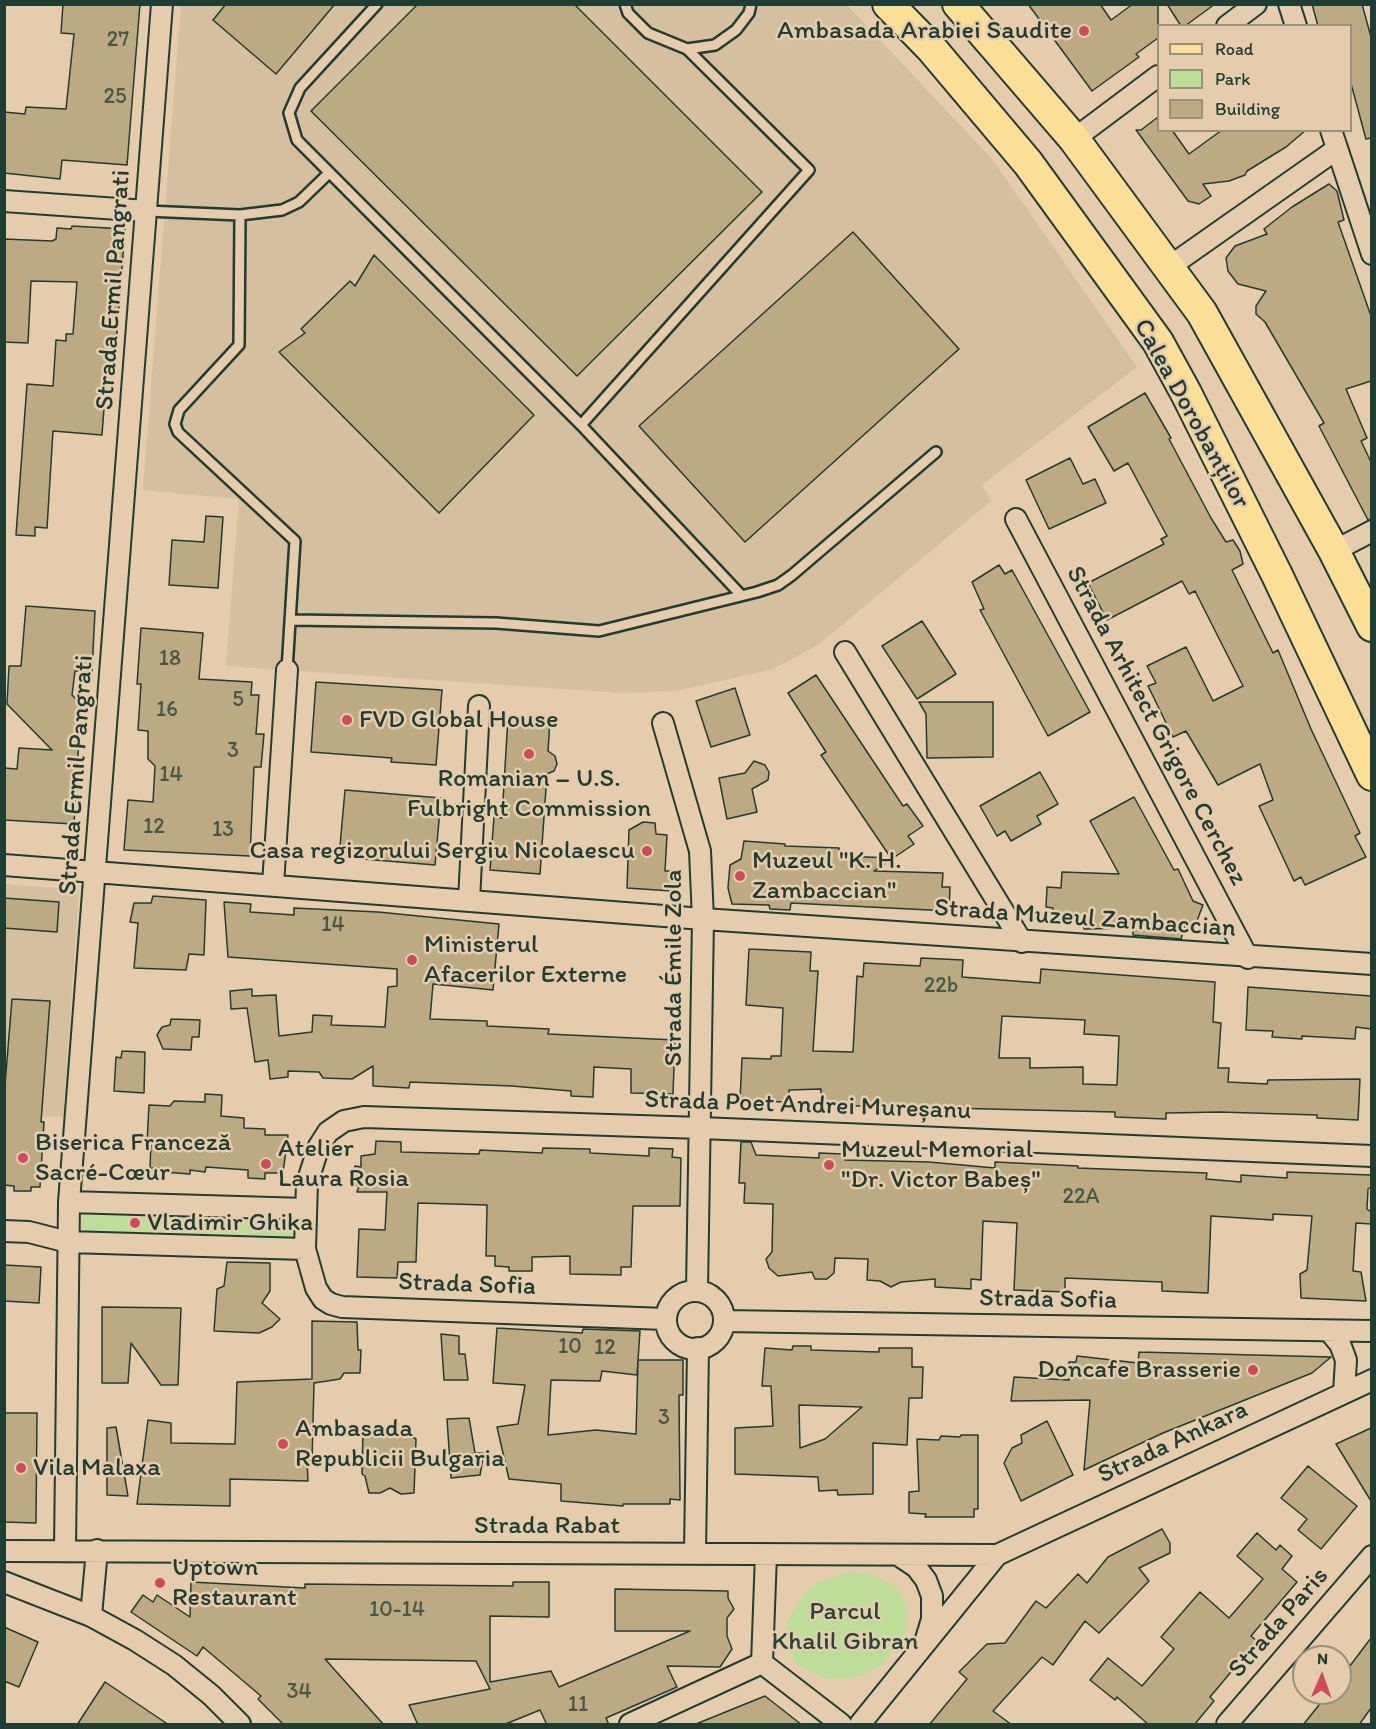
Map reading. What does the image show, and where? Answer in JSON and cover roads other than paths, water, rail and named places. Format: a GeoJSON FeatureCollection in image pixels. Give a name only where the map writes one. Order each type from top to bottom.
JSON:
{"type":"FeatureCollection","features":[{"type":"Feature","properties":{"kind":"main road","name":"Calea Dorobanților"},"geometry":{"type":"LineString","coordinates":[[888,4],[931,48],[1028,163],[1158,342],[1266,554],[1371,775]]}},
{"type":"Feature","properties":{"kind":"main road"},"geometry":{"type":"LineString","coordinates":[[967,7],[1074,138],[1169,267],[1225,351],[1334,551],[1371,626]]}},
{"type":"Feature","properties":{"kind":"street","name":"Strada Ermil Pangrati"},"geometry":{"type":"LineString","coordinates":[[66,1550],[69,1202],[97,873],[162,4]]}},
{"type":"Feature","properties":{"kind":"street"},"geometry":{"type":"LineString","coordinates":[[1230,24],[1256,4]]}},
{"type":"Feature","properties":{"kind":"street"},"geometry":{"type":"LineString","coordinates":[[1289,4],[1295,24]]}},
{"type":"Feature","properties":{"kind":"street"},"geometry":{"type":"LineString","coordinates":[[1074,138],[1157,77]]}},
{"type":"Feature","properties":{"kind":"street"},"geometry":{"type":"LineString","coordinates":[[1332,132],[1371,254]]}},
{"type":"Feature","properties":{"kind":"street"},"geometry":{"type":"LineString","coordinates":[[1169,267],[1337,150]]}},
{"type":"Feature","properties":{"kind":"street"},"geometry":{"type":"LineString","coordinates":[[4,201],[147,211]]}},
{"type":"Feature","properties":{"kind":"street","name":"Strada Arhitect Grigore Cerchez"},"geometry":{"type":"LineString","coordinates":[[1016,519],[1248,958]]}},
{"type":"Feature","properties":{"kind":"street"},"geometry":{"type":"LineString","coordinates":[[1334,551],[1371,531]]}},
{"type":"Feature","properties":{"kind":"street"},"geometry":{"type":"LineString","coordinates":[[845,652],[1022,942]]}},
{"type":"Feature","properties":{"kind":"street"},"geometry":{"type":"LineString","coordinates":[[273,885],[286,670]]}},
{"type":"Feature","properties":{"kind":"street"},"geometry":{"type":"LineString","coordinates":[[469,900],[479,706]]}},
{"type":"Feature","properties":{"kind":"street","name":"Strada Émile Zola"},"geometry":{"type":"LineString","coordinates":[[663,723],[700,851],[703,919],[697,1290]]}},
{"type":"Feature","properties":{"kind":"street","name":"Strada Muzeul Zambaccian"},"geometry":{"type":"LineString","coordinates":[[4,865],[703,919],[1248,958],[1371,964]]}},
{"type":"Feature","properties":{"kind":"street","name":"Strada Poet Andrei Mureșanu"},"geometry":{"type":"LineString","coordinates":[[305,1249],[307,1183],[319,1146],[328,1132],[344,1121],[364,1118],[701,1128],[1371,1156]]}},
{"type":"Feature","properties":{"kind":"street"},"geometry":{"type":"LineString","coordinates":[[29,1232],[52,1221],[69,1202],[306,1209]]}},
{"type":"Feature","properties":{"kind":"street"},"geometry":{"type":"LineString","coordinates":[[4,1231],[29,1232],[68,1242],[305,1249]]}},
{"type":"Feature","properties":{"kind":"street","name":"Strada Sofia"},"geometry":{"type":"LineString","coordinates":[[305,1249],[316,1288],[322,1299],[342,1308],[666,1319]]}},
{"type":"Feature","properties":{"kind":"street"},"geometry":{"type":"LineString","coordinates":[[697,1290],[706,1292],[719,1304],[724,1321],[718,1337],[698,1348],[682,1346],[675,1341],[666,1327],[667,1310],[679,1295],[697,1290]]}},
{"type":"Feature","properties":{"kind":"street","name":"Strada Sofia"},"geometry":{"type":"LineString","coordinates":[[724,1321],[1371,1331]]}},
{"type":"Feature","properties":{"kind":"street"},"geometry":{"type":"LineString","coordinates":[[1329,1331],[1340,1344],[1346,1360],[1344,1393]]}},
{"type":"Feature","properties":{"kind":"street"},"geometry":{"type":"LineString","coordinates":[[695,1554],[698,1348]]}},
{"type":"Feature","properties":{"kind":"street","name":"Strada Ankara"},"geometry":{"type":"LineString","coordinates":[[997,1555],[1371,1380]]}},
{"type":"Feature","properties":{"kind":"street"},"geometry":{"type":"LineString","coordinates":[[92,1616],[97,1550]]}},
{"type":"Feature","properties":{"kind":"street","name":"Strada Rabat"},"geometry":{"type":"LineString","coordinates":[[4,1551],[997,1555]]}},
{"type":"Feature","properties":{"kind":"street"},"geometry":{"type":"LineString","coordinates":[[762,1663],[766,1554]]}},
{"type":"Feature","properties":{"kind":"street"},"geometry":{"type":"LineString","coordinates":[[898,1555],[916,1567],[926,1580],[932,1596],[932,1619],[925,1645]]}},
{"type":"Feature","properties":{"kind":"street"},"geometry":{"type":"LineString","coordinates":[[860,1725],[997,1555]]}},
{"type":"Feature","properties":{"kind":"street","name":"Strada Paris"},"geometry":{"type":"LineString","coordinates":[[1227,1725],[1371,1556]]}},
{"type":"Feature","properties":{"kind":"street"},"geometry":{"type":"LineString","coordinates":[[4,1581],[92,1616],[174,1665],[211,1695],[240,1725]]}},
{"type":"Feature","properties":{"kind":"street"},"geometry":{"type":"LineString","coordinates":[[630,1725],[762,1663]]}},
{"type":"Feature","properties":{"kind":"street"},"geometry":{"type":"LineString","coordinates":[[762,1663],[841,1725]]}},
{"type":"Feature","properties":{"kind":"lane"},"geometry":{"type":"LineString","coordinates":[[377,4],[300,88],[289,113],[297,140],[328,174],[581,425],[741,595]]}},
{"type":"Feature","properties":{"kind":"lane"},"geometry":{"type":"LineString","coordinates":[[581,425],[809,170],[687,49],[648,33],[628,13],[625,4]]}},
{"type":"Feature","properties":{"kind":"lane"},"geometry":{"type":"LineString","coordinates":[[687,49],[715,45],[736,30],[749,13],[751,4]]}},
{"type":"Feature","properties":{"kind":"lane"},"geometry":{"type":"LineString","coordinates":[[147,211],[240,215],[282,210],[299,202],[328,174]]}},
{"type":"Feature","properties":{"kind":"lane"},"geometry":{"type":"LineString","coordinates":[[240,215],[239,345],[179,410],[174,424],[178,432],[295,542],[292,620],[286,670]]}},
{"type":"Feature","properties":{"kind":"lane"},"geometry":{"type":"LineString","coordinates":[[292,620],[496,623],[600,631],[741,595],[778,585],[792,575],[936,452]]}},
{"type":"Feature","properties":{"kind":"place","name":"Ambasada Arabiei Saudite"},"geometry":{"type":"Point","coordinates":[1084,31]}},
{"type":"Feature","properties":{"kind":"place","name":"FVD Global House"},"geometry":{"type":"Point","coordinates":[347,720]}},
{"type":"Feature","properties":{"kind":"place","name":"Romanian – U.S. Fulbright Commission"},"geometry":{"type":"Point","coordinates":[529,754]}},
{"type":"Feature","properties":{"kind":"place","name":"Casa regizorului Sergiu Nicolaescu"},"geometry":{"type":"Point","coordinates":[647,851]}},
{"type":"Feature","properties":{"kind":"place","name":"Muzeul \"K. H. Zambaccian\""},"geometry":{"type":"Point","coordinates":[740,876]}},
{"type":"Feature","properties":{"kind":"place","name":"Ministerul Afacerilor Externe"},"geometry":{"type":"Point","coordinates":[412,960]}},
{"type":"Feature","properties":{"kind":"place","name":"Biserica Franceză Sacré-Cœur"},"geometry":{"type":"Point","coordinates":[23,1158]}},
{"type":"Feature","properties":{"kind":"place","name":"Atelier Laura Rosia"},"geometry":{"type":"Point","coordinates":[266,1164]}},
{"type":"Feature","properties":{"kind":"place","name":"Muzeul Memorial \"Dr. Victor Babeș\""},"geometry":{"type":"Point","coordinates":[829,1165]}},
{"type":"Feature","properties":{"kind":"place","name":"Vladimir Ghika"},"geometry":{"type":"Point","coordinates":[135,1223]}},
{"type":"Feature","properties":{"kind":"place","name":"Doncafe Brasserie"},"geometry":{"type":"Point","coordinates":[1253,1370]}},
{"type":"Feature","properties":{"kind":"place","name":"Ambasada Republicii Bulgaria"},"geometry":{"type":"Point","coordinates":[283,1444]}},
{"type":"Feature","properties":{"kind":"place","name":"Vila Malaxa"},"geometry":{"type":"Point","coordinates":[21,1468]}},
{"type":"Feature","properties":{"kind":"place","name":"Uptown Restaurant"},"geometry":{"type":"Point","coordinates":[160,1583]}},
{"type":"Feature","properties":{"kind":"park label","name":"Parcul Khalil Gibran"},"geometry":{"type":"Point","coordinates":[845,1627]}}]}
